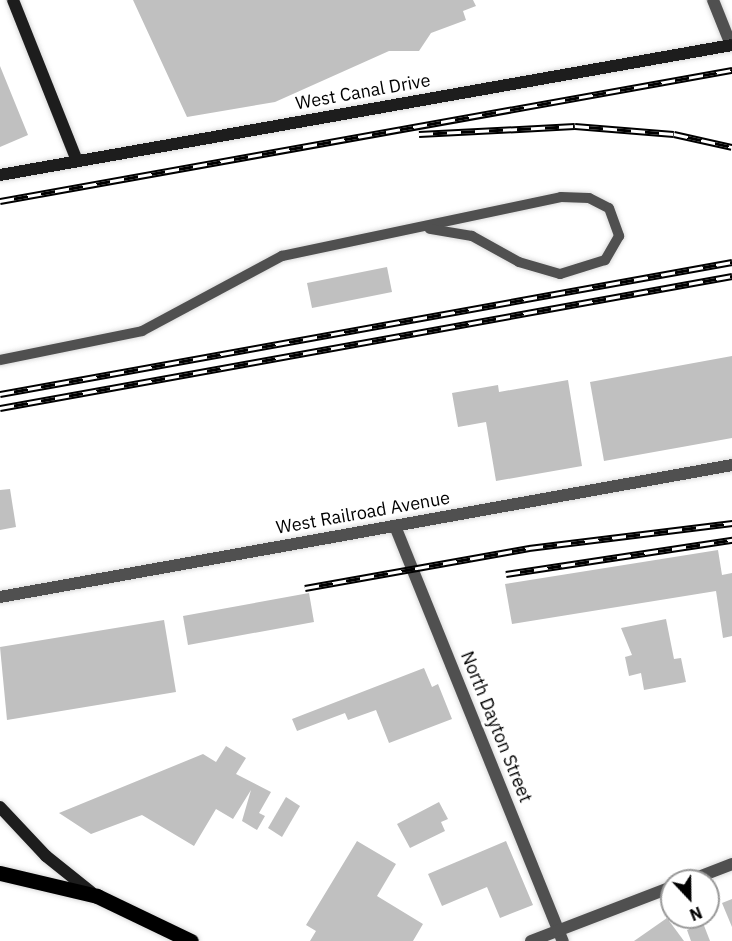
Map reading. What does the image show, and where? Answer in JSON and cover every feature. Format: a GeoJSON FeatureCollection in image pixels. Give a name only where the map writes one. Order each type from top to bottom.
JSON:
{"type":"FeatureCollection","features":[{"type":"Feature","properties":{"kind":"main road"},"geometry":{"type":"LineString","coordinates":[[0,873],[98,896],[191,941]]}},
{"type":"Feature","properties":{"kind":"street"},"geometry":{"type":"LineString","coordinates":[[713,0],[731,45]]}},
{"type":"Feature","properties":{"kind":"street"},"geometry":{"type":"LineString","coordinates":[[17,1],[77,161]]}},
{"type":"Feature","properties":{"kind":"street","name":"West Canal Drive"},"geometry":{"type":"LineString","coordinates":[[0,175],[731,45]]}},
{"type":"Feature","properties":{"kind":"street","name":"West Railroad Avenue"},"geometry":{"type":"LineString","coordinates":[[0,597],[732,465]]}},
{"type":"Feature","properties":{"kind":"street","name":"North Dayton Street"},"geometry":{"type":"LineString","coordinates":[[395,526],[562,936]]}},
{"type":"Feature","properties":{"kind":"street"},"geometry":{"type":"LineString","coordinates":[[0,807],[46,856],[98,896]]}},
{"type":"Feature","properties":{"kind":"street"},"geometry":{"type":"LineString","coordinates":[[531,941],[562,936],[660,892]]}},
{"type":"Feature","properties":{"kind":"lane"},"geometry":{"type":"LineString","coordinates":[[0,360],[142,332],[282,256],[430,229],[561,197],[589,198],[609,208],[619,236],[605,260],[560,274],[519,262],[472,236],[430,229]]}},
{"type":"Feature","properties":{"kind":"building"},"geometry":{"type":"Polygon","coordinates":[[[133,0],[473,0],[476,6],[463,11],[466,20],[431,33],[419,51],[389,51],[275,102],[187,117],[133,0]]]}},
{"type":"Feature","properties":{"kind":"building"},"geometry":{"type":"Polygon","coordinates":[[[0,66],[28,135],[0,147],[0,66]]]}},
{"type":"Feature","properties":{"kind":"building"},"geometry":{"type":"Polygon","coordinates":[[[387,267],[392,292],[312,308],[307,283],[387,267]]]}},
{"type":"Feature","properties":{"kind":"building"},"geometry":{"type":"Polygon","coordinates":[[[732,356],[732,438],[604,461],[590,382],[732,356]]]}},
{"type":"Feature","properties":{"kind":"building"},"geometry":{"type":"Polygon","coordinates":[[[568,380],[582,466],[496,481],[486,422],[458,427],[452,393],[498,385],[499,392],[568,380]]]}},
{"type":"Feature","properties":{"kind":"building"},"geometry":{"type":"Polygon","coordinates":[[[10,489],[16,527],[0,530],[0,490],[10,489]]]}},
{"type":"Feature","properties":{"kind":"building"},"geometry":{"type":"Polygon","coordinates":[[[718,550],[722,575],[732,573],[732,636],[723,638],[716,591],[512,624],[505,584],[718,550]]]}},
{"type":"Feature","properties":{"kind":"building"},"geometry":{"type":"Polygon","coordinates":[[[309,593],[314,622],[188,645],[183,616],[309,593]]]}},
{"type":"Feature","properties":{"kind":"building"},"geometry":{"type":"Polygon","coordinates":[[[666,619],[674,659],[681,658],[686,682],[644,690],[641,673],[629,676],[625,657],[632,655],[621,628],[666,619]]]}},
{"type":"Feature","properties":{"kind":"building"},"geometry":{"type":"Polygon","coordinates":[[[164,620],[176,692],[7,720],[0,647],[164,620]]]}},
{"type":"Feature","properties":{"kind":"building"},"geometry":{"type":"Polygon","coordinates":[[[424,668],[432,687],[438,684],[452,719],[389,743],[376,710],[348,720],[345,713],[297,731],[292,719],[424,668]]]}},
{"type":"Feature","properties":{"kind":"building"},"geometry":{"type":"Polygon","coordinates":[[[226,746],[246,758],[236,774],[271,792],[259,813],[265,816],[257,830],[242,821],[251,790],[233,819],[216,809],[194,846],[142,815],[91,834],[59,813],[203,754],[216,762],[226,746]]]}},
{"type":"Feature","properties":{"kind":"building"},"geometry":{"type":"Polygon","coordinates":[[[286,797],[300,806],[282,837],[268,828],[286,797]]]}},
{"type":"Feature","properties":{"kind":"building"},"geometry":{"type":"Polygon","coordinates":[[[439,802],[448,819],[441,822],[445,831],[410,848],[397,824],[439,802]]]}},
{"type":"Feature","properties":{"kind":"building"},"geometry":{"type":"Polygon","coordinates":[[[357,841],[396,864],[377,896],[423,924],[413,941],[310,941],[316,931],[306,925],[357,841]]]}},
{"type":"Feature","properties":{"kind":"building"},"geometry":{"type":"Polygon","coordinates":[[[506,841],[533,905],[500,918],[487,887],[442,906],[428,874],[506,841]]]}},
{"type":"Feature","properties":{"kind":"building"},"geometry":{"type":"Polygon","coordinates":[[[732,899],[732,927],[722,903],[732,899]]]}},
{"type":"Feature","properties":{"kind":"building"},"geometry":{"type":"Polygon","coordinates":[[[660,923],[660,929],[675,929],[684,941],[634,941],[660,923]]]}},
{"type":"Feature","properties":{"kind":"building"},"geometry":{"type":"Polygon","coordinates":[[[705,929],[710,941],[691,941],[687,930],[705,929]]]}},
{"type":"Feature","properties":{"kind":"railway"},"geometry":{"type":"LineString","coordinates":[[0,201],[732,70]]}},
{"type":"Feature","properties":{"kind":"railway"},"geometry":{"type":"LineString","coordinates":[[419,134],[575,126],[674,134],[732,147]]}},
{"type":"Feature","properties":{"kind":"railway"},"geometry":{"type":"LineString","coordinates":[[0,394],[732,262]]}},
{"type":"Feature","properties":{"kind":"railway"},"geometry":{"type":"LineString","coordinates":[[0,408],[732,276]]}},
{"type":"Feature","properties":{"kind":"railway"},"geometry":{"type":"LineString","coordinates":[[305,588],[529,548],[732,523]]}},
{"type":"Feature","properties":{"kind":"railway"},"geometry":{"type":"LineString","coordinates":[[506,574],[732,540]]}}]}
